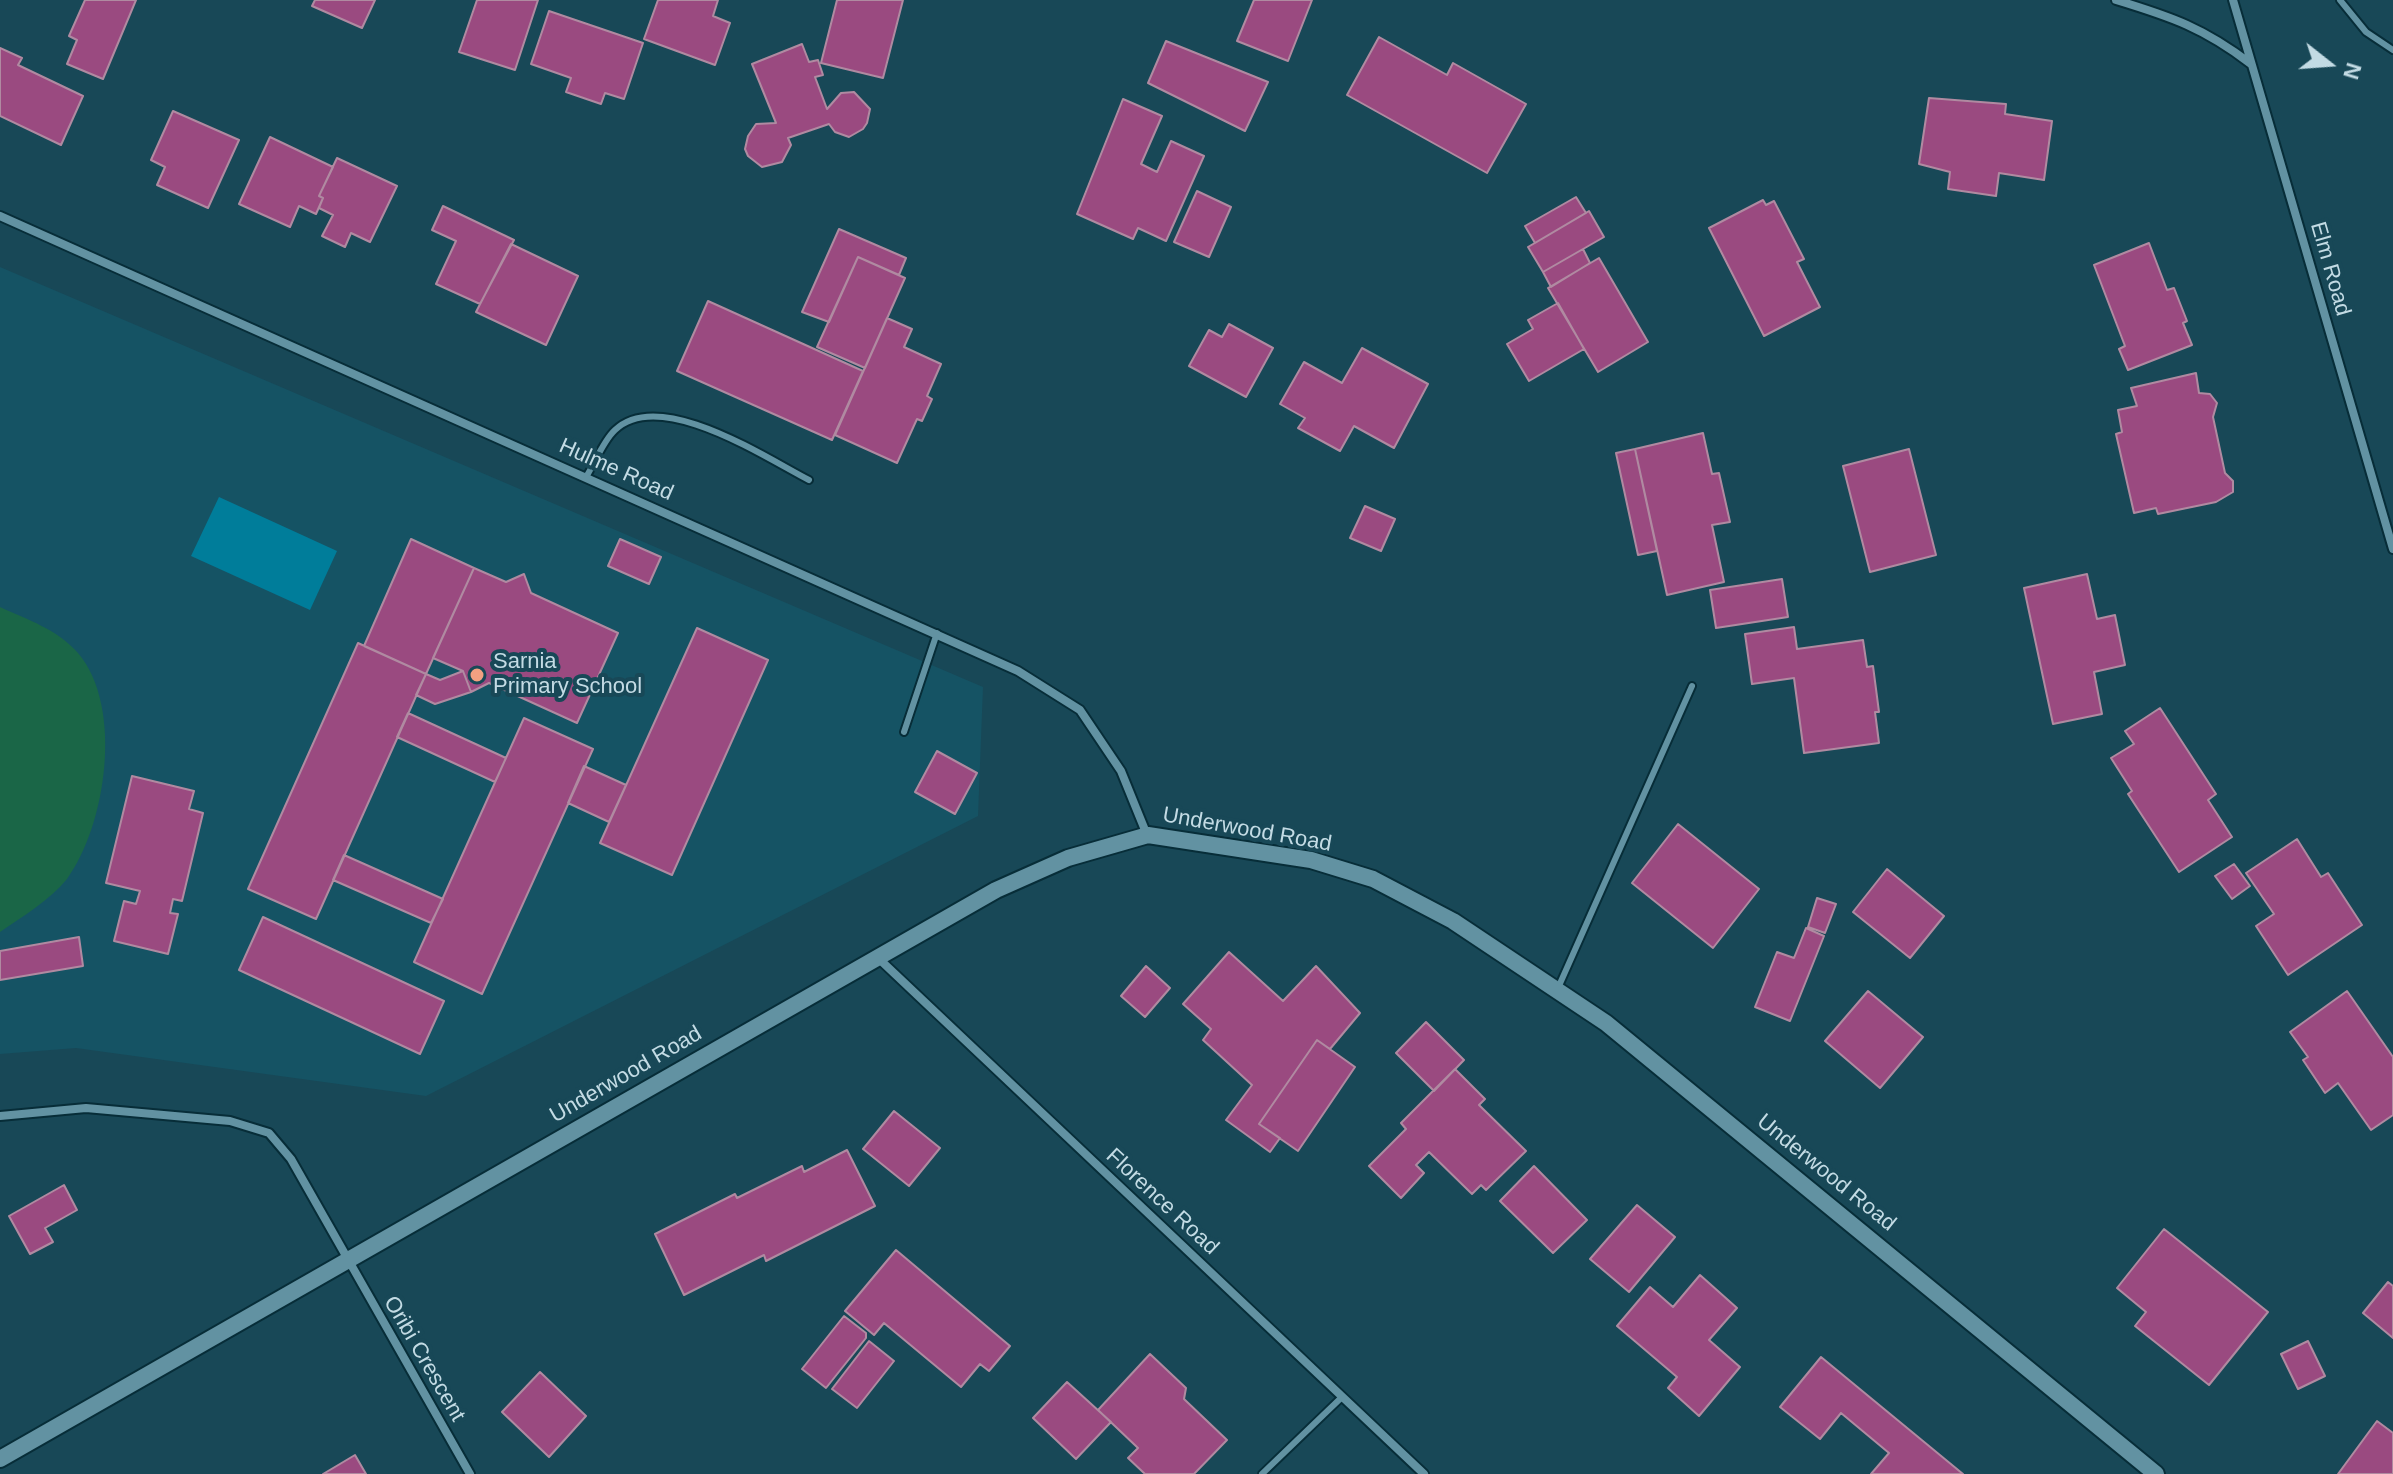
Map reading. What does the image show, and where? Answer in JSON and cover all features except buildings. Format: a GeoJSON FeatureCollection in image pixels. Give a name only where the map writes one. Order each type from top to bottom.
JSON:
{"type":"FeatureCollection","features":[{"type":"Feature","properties":{"kind":"main road","name":"Underwood Road"},"geometry":{"type":"LineString","coordinates":[[0,1459],[996,890],[1068,858],[1148,835],[1311,860],[1373,879],[1453,921],[1558,988],[1671,1074],[2156,1474]]}},
{"type":"Feature","properties":{"kind":"street"},"geometry":{"type":"LineString","coordinates":[[2116,0],[2172,17],[2213,35],[2252,65]]}},
{"type":"Feature","properties":{"kind":"street","name":"Elm Road"},"geometry":{"type":"LineString","coordinates":[[2233,0],[2393,549]]}},
{"type":"Feature","properties":{"kind":"street","name":"Hulme Road"},"geometry":{"type":"LineString","coordinates":[[0,216],[1018,671],[1080,710],[1121,771],[1148,835]]}},
{"type":"Feature","properties":{"kind":"street","name":"Florence Road"},"geometry":{"type":"LineString","coordinates":[[876,956],[1424,1474]]}},
{"type":"Feature","properties":{"kind":"street","name":"Oribi Crescent"},"geometry":{"type":"LineString","coordinates":[[0,1116],[86,1108],[230,1121],[269,1133],[291,1159],[346,1262],[470,1474]]}},
{"type":"Feature","properties":{"kind":"lane"},"geometry":{"type":"LineString","coordinates":[[2340,0],[2366,32],[2393,50]]}},
{"type":"Feature","properties":{"kind":"lane"},"geometry":{"type":"LineString","coordinates":[[586,477],[616,429],[641,418],[664,417],[719,433],[809,480]]}},
{"type":"Feature","properties":{"kind":"lane"},"geometry":{"type":"LineString","coordinates":[[904,732],[937,633]]}},
{"type":"Feature","properties":{"kind":"lane"},"geometry":{"type":"LineString","coordinates":[[1558,988],[1649,790],[1692,686]]}},
{"type":"Feature","properties":{"kind":"lane"},"geometry":{"type":"LineString","coordinates":[[1262,1474],[1342,1397]]}},
{"type":"Feature","properties":{"kind":"shaded area","name":"Sarnia Primary School"},"geometry":{"type":"Polygon","coordinates":[[[0,267],[983,687],[978,816],[426,1096],[76,1048],[0,1054],[0,267]]]}},
{"type":"Feature","properties":{"kind":"shaded area"},"geometry":{"type":"Polygon","coordinates":[[[219,497],[337,551],[310,610],[191,556],[219,497]]]}},
{"type":"Feature","properties":{"kind":"green space"},"geometry":{"type":"Polygon","coordinates":[[[0,607],[51,631],[78,653],[92,676],[101,704],[105,734],[100,798],[81,856],[67,879],[52,894],[0,932],[0,607]]]}},
{"type":"Feature","properties":{"kind":"place","name":"Sarnia Primary School"},"geometry":{"type":"Point","coordinates":[477,675]}}]}
